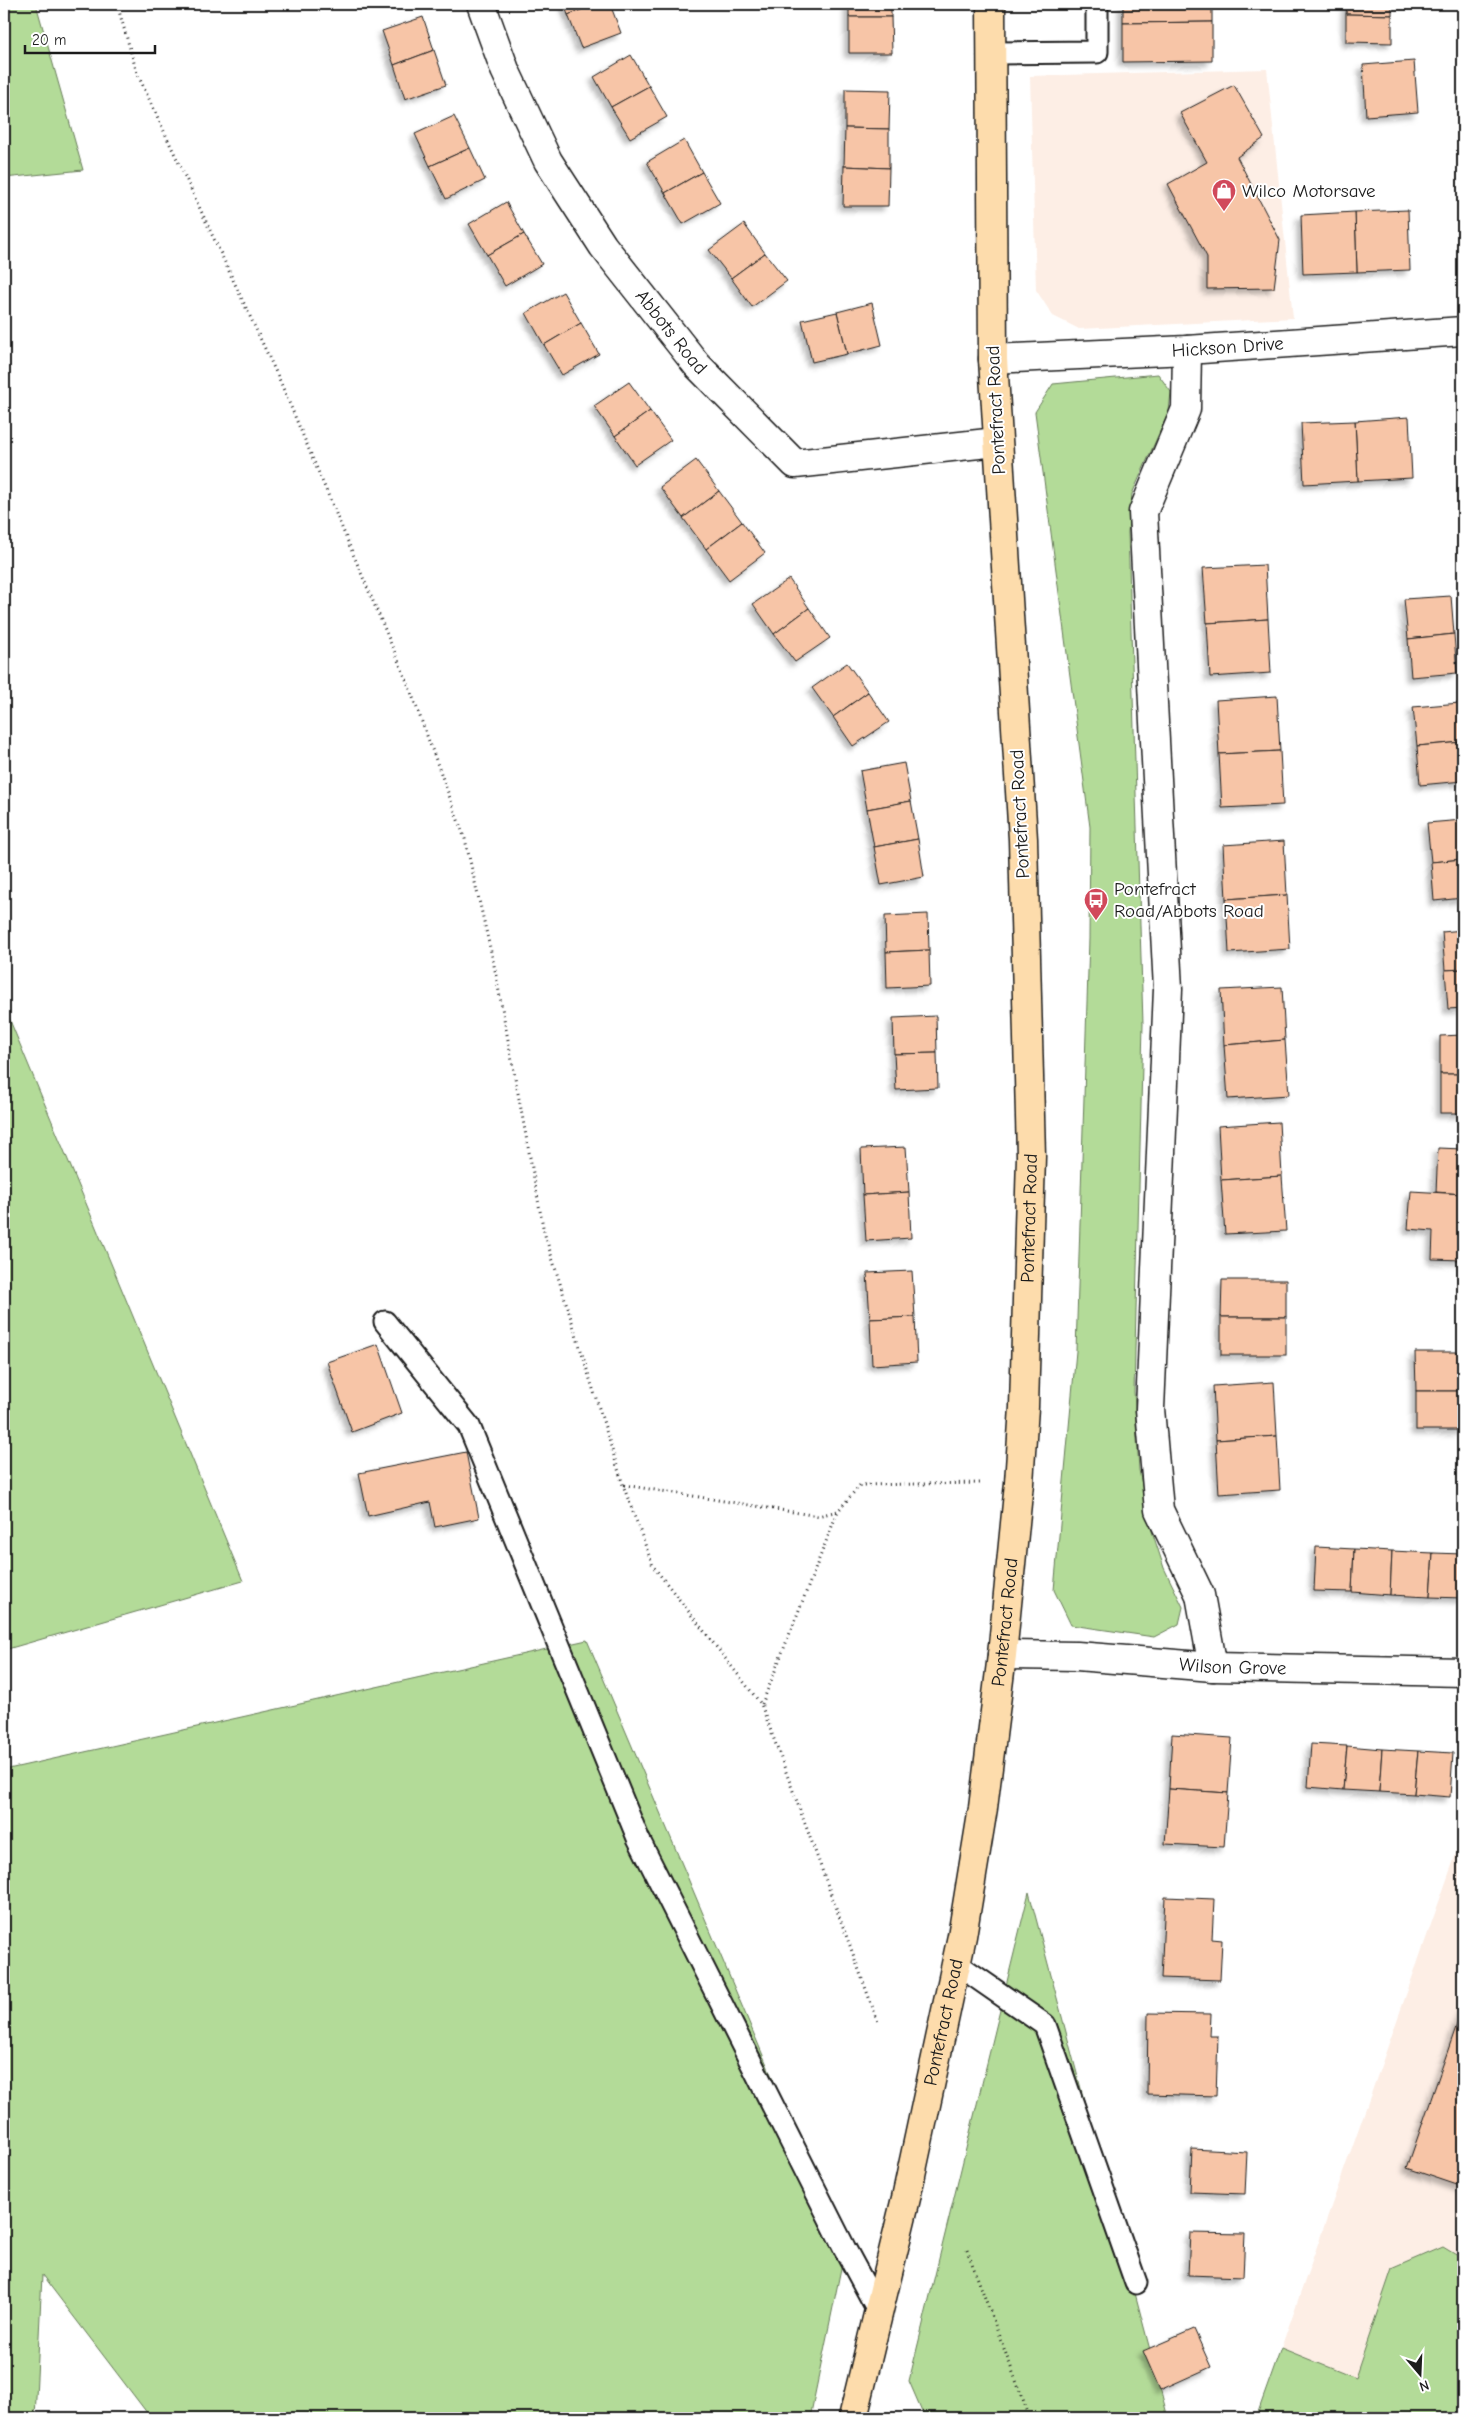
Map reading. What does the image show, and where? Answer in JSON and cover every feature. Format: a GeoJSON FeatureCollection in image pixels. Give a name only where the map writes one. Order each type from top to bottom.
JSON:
{"type":"FeatureCollection","features":[{"type":"Feature","properties":{"kind":"highway","name":"Pontefract Road"},"geometry":{"type":"LineString","coordinates":[[853,2418],[906,2198],[956,1964],[983,1808],[1002,1656],[1019,1482],[1028,1321],[1031,1156],[1023,839],[993,359],[991,4]]}},
{"type":"Feature","properties":{"kind":"street","name":"Abbots Road"},"geometry":{"type":"LineString","coordinates":[[481,4],[505,70],[548,161],[603,246],[697,364],[795,464],[997,442]]}},
{"type":"Feature","properties":{"kind":"street","name":"Hickson Drive"},"geometry":{"type":"LineString","coordinates":[[993,359],[1187,350],[1463,331]]}},
{"type":"Feature","properties":{"kind":"street"},"geometry":{"type":"LineString","coordinates":[[1187,350],[1186,409],[1143,512],[1168,989],[1150,1409],[1159,1510],[1200,1595],[1213,1667]]}},
{"type":"Feature","properties":{"kind":"street","name":"Wilson Grove"},"geometry":{"type":"LineString","coordinates":[[1002,1656],[1077,1656],[1213,1667],[1463,1672]]}},
{"type":"Feature","properties":{"kind":"lane"},"geometry":{"type":"LineString","coordinates":[[991,53],[1098,52],[1097,4]]}},
{"type":"Feature","properties":{"kind":"lane"},"geometry":{"type":"LineString","coordinates":[[385,1322],[469,1426],[638,1838],[845,2249],[879,2312]]}},
{"type":"Feature","properties":{"kind":"lane"},"geometry":{"type":"LineString","coordinates":[[956,1964],[1045,2025],[1136,2283]]}},
{"type":"Feature","properties":{"kind":"path"},"geometry":{"type":"LineString","coordinates":[[117,4],[137,73],[280,381],[408,684],[465,839],[494,965],[544,1232],[624,1485],[653,1566],[762,1704],[878,2022]]}},
{"type":"Feature","properties":{"kind":"path"},"geometry":{"type":"LineString","coordinates":[[762,1704],[838,1511],[860,1484],[1019,1482]]}},
{"type":"Feature","properties":{"kind":"path"},"geometry":{"type":"LineString","coordinates":[[624,1485],[818,1516],[838,1511]]}},
{"type":"Feature","properties":{"kind":"path"},"geometry":{"type":"LineString","coordinates":[[967,2250],[1030,2418]]}},
{"type":"Feature","properties":{"kind":"shaded area"},"geometry":{"type":"Polygon","coordinates":[[[1267,69],[1293,318],[1079,329],[1053,316],[1036,290],[1030,76],[1267,69]]]}},
{"type":"Feature","properties":{"kind":"shaded area"},"geometry":{"type":"Polygon","coordinates":[[[1463,1834],[1463,2259],[1443,2247],[1392,2269],[1355,2378],[1281,2348],[1463,1834]]]}},
{"type":"Feature","properties":{"kind":"green space"},"geometry":{"type":"Polygon","coordinates":[[[4,4],[36,4],[83,170],[4,178],[4,4]]]}},
{"type":"Feature","properties":{"kind":"green space"},"geometry":{"type":"Polygon","coordinates":[[[1158,374],[1171,392],[1169,411],[1132,494],[1128,532],[1143,1024],[1134,1392],[1139,1470],[1150,1525],[1164,1568],[1183,1607],[1179,1624],[1154,1637],[1071,1625],[1054,1590],[1076,1351],[1089,939],[1090,827],[1035,412],[1053,384],[1158,374]]]}},
{"type":"Feature","properties":{"kind":"green space"},"geometry":{"type":"Polygon","coordinates":[[[4,1006],[243,1581],[4,1650],[4,1006]]]}},
{"type":"Feature","properties":{"kind":"green space"},"geometry":{"type":"Polygon","coordinates":[[[587,1640],[845,2249],[810,2418],[151,2418],[42,2275],[35,2418],[4,2418],[4,1770],[587,1640]]]}},
{"type":"Feature","properties":{"kind":"green space"},"geometry":{"type":"Polygon","coordinates":[[[1029,1892],[1168,2418],[925,2418],[909,2381],[1029,1892]]]}},
{"type":"Feature","properties":{"kind":"green space"},"geometry":{"type":"Polygon","coordinates":[[[1443,2247],[1463,2259],[1463,2402],[1457,2418],[1256,2418],[1281,2348],[1355,2378],[1392,2269],[1443,2247]]]}},
{"type":"Feature","properties":{"kind":"building"},"geometry":{"type":"Polygon","coordinates":[[[564,4],[596,4],[568,15],[564,4]]]}},
{"type":"Feature","properties":{"kind":"building"},"geometry":{"type":"Polygon","coordinates":[[[596,4],[610,4],[621,33],[581,48],[568,15],[596,4]]]}},
{"type":"Feature","properties":{"kind":"building"},"geometry":{"type":"Polygon","coordinates":[[[849,4],[891,4],[891,17],[849,17],[849,4]]]}},
{"type":"Feature","properties":{"kind":"building"},"geometry":{"type":"Polygon","coordinates":[[[1123,4],[1212,4],[1212,22],[1123,23],[1123,4]]]}},
{"type":"Feature","properties":{"kind":"building"},"geometry":{"type":"Polygon","coordinates":[[[1347,4],[1392,4],[1392,15],[1346,14],[1347,4]]]}},
{"type":"Feature","properties":{"kind":"building"},"geometry":{"type":"Polygon","coordinates":[[[1346,14],[1392,15],[1392,43],[1346,42],[1346,14]]]}},
{"type":"Feature","properties":{"kind":"building"},"geometry":{"type":"Polygon","coordinates":[[[423,17],[434,50],[394,65],[382,31],[423,17]]]}},
{"type":"Feature","properties":{"kind":"building"},"geometry":{"type":"Polygon","coordinates":[[[849,17],[891,17],[892,53],[849,53],[849,17]]]}},
{"type":"Feature","properties":{"kind":"building"},"geometry":{"type":"Polygon","coordinates":[[[1212,22],[1212,61],[1123,62],[1123,23],[1212,22]]]}},
{"type":"Feature","properties":{"kind":"building"},"geometry":{"type":"Polygon","coordinates":[[[434,50],[446,85],[405,99],[394,65],[434,50]]]}},
{"type":"Feature","properties":{"kind":"building"},"geometry":{"type":"Polygon","coordinates":[[[631,55],[649,86],[611,107],[594,77],[631,55]]]}},
{"type":"Feature","properties":{"kind":"building"},"geometry":{"type":"Polygon","coordinates":[[[1414,61],[1418,112],[1366,116],[1363,65],[1414,61]]]}},
{"type":"Feature","properties":{"kind":"building","name":"Wilco Motorsave"},"geometry":{"type":"Polygon","coordinates":[[[1234,85],[1264,138],[1237,157],[1280,240],[1274,288],[1207,289],[1207,257],[1168,184],[1207,162],[1180,113],[1234,85]]]}},
{"type":"Feature","properties":{"kind":"building"},"geometry":{"type":"Polygon","coordinates":[[[649,86],[667,117],[630,138],[611,107],[649,86]]]}},
{"type":"Feature","properties":{"kind":"building"},"geometry":{"type":"Polygon","coordinates":[[[845,89],[890,90],[889,129],[845,128],[845,89]]]}},
{"type":"Feature","properties":{"kind":"building"},"geometry":{"type":"Polygon","coordinates":[[[454,116],[470,148],[430,166],[415,134],[454,116]]]}},
{"type":"Feature","properties":{"kind":"building"},"geometry":{"type":"Polygon","coordinates":[[[845,128],[889,129],[889,168],[844,166],[845,128]]]}},
{"type":"Feature","properties":{"kind":"building"},"geometry":{"type":"Polygon","coordinates":[[[684,140],[702,172],[665,193],[647,162],[684,140]]]}},
{"type":"Feature","properties":{"kind":"building"},"geometry":{"type":"Polygon","coordinates":[[[470,148],[485,180],[446,199],[430,166],[470,148]]]}},
{"type":"Feature","properties":{"kind":"building"},"geometry":{"type":"Polygon","coordinates":[[[844,166],[889,168],[888,206],[843,206],[844,166]]]}},
{"type":"Feature","properties":{"kind":"building"},"geometry":{"type":"Polygon","coordinates":[[[702,172],[720,203],[683,224],[665,193],[702,172]]]}},
{"type":"Feature","properties":{"kind":"building"},"geometry":{"type":"Polygon","coordinates":[[[506,202],[524,234],[487,255],[469,224],[506,202]]]}},
{"type":"Feature","properties":{"kind":"building"},"geometry":{"type":"Polygon","coordinates":[[[1408,210],[1410,270],[1357,272],[1355,212],[1408,210]]]}},
{"type":"Feature","properties":{"kind":"building"},"geometry":{"type":"Polygon","coordinates":[[[1355,212],[1357,272],[1303,274],[1301,215],[1355,212]]]}},
{"type":"Feature","properties":{"kind":"building"},"geometry":{"type":"Polygon","coordinates":[[[744,224],[765,253],[731,278],[709,250],[744,224]]]}},
{"type":"Feature","properties":{"kind":"building"},"geometry":{"type":"Polygon","coordinates":[[[524,234],[542,264],[505,286],[487,255],[524,234]]]}},
{"type":"Feature","properties":{"kind":"building"},"geometry":{"type":"Polygon","coordinates":[[[765,253],[787,281],[752,307],[731,278],[765,253]]]}},
{"type":"Feature","properties":{"kind":"building"},"geometry":{"type":"Polygon","coordinates":[[[563,292],[581,323],[544,345],[526,313],[563,292]]]}},
{"type":"Feature","properties":{"kind":"building"},"geometry":{"type":"Polygon","coordinates":[[[872,303],[882,345],[847,354],[837,312],[872,303]]]}},
{"type":"Feature","properties":{"kind":"building"},"geometry":{"type":"Polygon","coordinates":[[[837,312],[847,354],[812,362],[802,320],[837,312]]]}},
{"type":"Feature","properties":{"kind":"building"},"geometry":{"type":"Polygon","coordinates":[[[581,323],[599,354],[562,375],[544,345],[581,323]]]}},
{"type":"Feature","properties":{"kind":"building"},"geometry":{"type":"Polygon","coordinates":[[[629,382],[650,411],[615,436],[594,406],[629,382]]]}},
{"type":"Feature","properties":{"kind":"building"},"geometry":{"type":"Polygon","coordinates":[[[650,411],[671,440],[635,465],[615,436],[650,411]]]}},
{"type":"Feature","properties":{"kind":"building"},"geometry":{"type":"Polygon","coordinates":[[[1409,417],[1412,478],[1358,481],[1355,421],[1409,417]]]}},
{"type":"Feature","properties":{"kind":"building"},"geometry":{"type":"Polygon","coordinates":[[[1355,421],[1358,481],[1304,484],[1301,423],[1355,421]]]}},
{"type":"Feature","properties":{"kind":"building"},"geometry":{"type":"Polygon","coordinates":[[[696,460],[719,491],[683,518],[660,487],[696,460]]]}},
{"type":"Feature","properties":{"kind":"building"},"geometry":{"type":"Polygon","coordinates":[[[719,491],[742,522],[706,549],[683,518],[719,491]]]}},
{"type":"Feature","properties":{"kind":"building"},"geometry":{"type":"Polygon","coordinates":[[[742,522],[765,553],[729,580],[706,549],[742,522]]]}},
{"type":"Feature","properties":{"kind":"building"},"geometry":{"type":"Polygon","coordinates":[[[1265,565],[1268,619],[1207,623],[1203,568],[1265,565]]]}},
{"type":"Feature","properties":{"kind":"building"},"geometry":{"type":"Polygon","coordinates":[[[789,579],[809,608],[774,634],[753,604],[789,579]]]}},
{"type":"Feature","properties":{"kind":"building"},"geometry":{"type":"Polygon","coordinates":[[[1451,596],[1454,634],[1408,639],[1404,599],[1451,596]]]}},
{"type":"Feature","properties":{"kind":"building"},"geometry":{"type":"Polygon","coordinates":[[[809,608],[830,638],[795,662],[774,634],[809,608]]]}},
{"type":"Feature","properties":{"kind":"building"},"geometry":{"type":"Polygon","coordinates":[[[1268,619],[1271,673],[1210,677],[1207,623],[1268,619]]]}},
{"type":"Feature","properties":{"kind":"building"},"geometry":{"type":"Polygon","coordinates":[[[1454,634],[1457,673],[1411,677],[1408,639],[1454,634]]]}},
{"type":"Feature","properties":{"kind":"building"},"geometry":{"type":"Polygon","coordinates":[[[847,663],[868,692],[833,717],[812,688],[847,663]]]}},
{"type":"Feature","properties":{"kind":"building"},"geometry":{"type":"Polygon","coordinates":[[[868,692],[889,722],[853,746],[833,717],[868,692]]]}},
{"type":"Feature","properties":{"kind":"building"},"geometry":{"type":"Polygon","coordinates":[[[1277,696],[1280,751],[1219,754],[1216,700],[1277,696]]]}},
{"type":"Feature","properties":{"kind":"building"},"geometry":{"type":"Polygon","coordinates":[[[1460,703],[1463,742],[1417,746],[1413,707],[1460,703]]]}},
{"type":"Feature","properties":{"kind":"building"},"geometry":{"type":"Polygon","coordinates":[[[1463,742],[1463,781],[1420,785],[1417,746],[1463,742]]]}},
{"type":"Feature","properties":{"kind":"building"},"geometry":{"type":"Polygon","coordinates":[[[1280,751],[1283,805],[1222,808],[1219,754],[1280,751]]]}},
{"type":"Feature","properties":{"kind":"building"},"geometry":{"type":"Polygon","coordinates":[[[904,763],[911,801],[867,809],[860,771],[904,763]]]}},
{"type":"Feature","properties":{"kind":"building"},"geometry":{"type":"Polygon","coordinates":[[[911,801],[918,839],[874,847],[867,809],[911,801]]]}},
{"type":"Feature","properties":{"kind":"building"},"geometry":{"type":"Polygon","coordinates":[[[1463,820],[1463,859],[1431,862],[1427,823],[1463,820]]]}},
{"type":"Feature","properties":{"kind":"building"},"geometry":{"type":"Polygon","coordinates":[[[918,839],[924,877],[881,885],[874,847],[918,839]]]}},
{"type":"Feature","properties":{"kind":"building"},"geometry":{"type":"Polygon","coordinates":[[[1284,841],[1287,895],[1226,899],[1223,845],[1284,841]]]}},
{"type":"Feature","properties":{"kind":"building"},"geometry":{"type":"Polygon","coordinates":[[[1463,859],[1463,898],[1434,901],[1431,862],[1463,859]]]}},
{"type":"Feature","properties":{"kind":"building"},"geometry":{"type":"Polygon","coordinates":[[[1287,895],[1290,949],[1229,953],[1226,899],[1287,895]]]}},
{"type":"Feature","properties":{"kind":"building"},"geometry":{"type":"Polygon","coordinates":[[[928,914],[929,950],[886,952],[885,916],[928,914]]]}},
{"type":"Feature","properties":{"kind":"building"},"geometry":{"type":"Polygon","coordinates":[[[1463,930],[1463,969],[1445,970],[1442,932],[1463,930]]]}},
{"type":"Feature","properties":{"kind":"building"},"geometry":{"type":"Polygon","coordinates":[[[929,950],[930,986],[887,988],[886,952],[929,950]]]}},
{"type":"Feature","properties":{"kind":"building"},"geometry":{"type":"Polygon","coordinates":[[[1463,969],[1463,1008],[1448,1009],[1445,970],[1463,969]]]}},
{"type":"Feature","properties":{"kind":"building"},"geometry":{"type":"Polygon","coordinates":[[[1282,987],[1285,1040],[1224,1045],[1221,990],[1282,987]]]}},
{"type":"Feature","properties":{"kind":"building"},"geometry":{"type":"Polygon","coordinates":[[[936,1016],[937,1053],[894,1054],[893,1018],[936,1016]]]}},
{"type":"Feature","properties":{"kind":"building"},"geometry":{"type":"Polygon","coordinates":[[[1463,1035],[1463,1074],[1440,1074],[1440,1036],[1463,1035]]]}},
{"type":"Feature","properties":{"kind":"building"},"geometry":{"type":"Polygon","coordinates":[[[1285,1040],[1289,1095],[1228,1099],[1224,1045],[1285,1040]]]}},
{"type":"Feature","properties":{"kind":"building"},"geometry":{"type":"Polygon","coordinates":[[[937,1053],[938,1088],[896,1090],[894,1054],[937,1053]]]}},
{"type":"Feature","properties":{"kind":"building"},"geometry":{"type":"Polygon","coordinates":[[[1440,1074],[1463,1074],[1463,1113],[1440,1113],[1440,1074]]]}},
{"type":"Feature","properties":{"kind":"building"},"geometry":{"type":"Polygon","coordinates":[[[1279,1122],[1282,1176],[1221,1180],[1218,1126],[1279,1122]]]}},
{"type":"Feature","properties":{"kind":"building"},"geometry":{"type":"Polygon","coordinates":[[[906,1147],[909,1192],[863,1195],[861,1149],[906,1147]]]}},
{"type":"Feature","properties":{"kind":"building"},"geometry":{"type":"Polygon","coordinates":[[[1438,1148],[1463,1149],[1463,1194],[1436,1192],[1438,1148]]]}},
{"type":"Feature","properties":{"kind":"building"},"geometry":{"type":"Polygon","coordinates":[[[1282,1176],[1286,1231],[1225,1234],[1221,1180],[1282,1176]]]}},
{"type":"Feature","properties":{"kind":"building"},"geometry":{"type":"Polygon","coordinates":[[[1411,1191],[1463,1194],[1463,1260],[1432,1259],[1433,1231],[1408,1229],[1411,1191]]]}},
{"type":"Feature","properties":{"kind":"building"},"geometry":{"type":"Polygon","coordinates":[[[909,1192],[911,1238],[866,1241],[863,1195],[909,1192]]]}},
{"type":"Feature","properties":{"kind":"building"},"geometry":{"type":"Polygon","coordinates":[[[912,1271],[915,1317],[870,1319],[867,1273],[912,1271]]]}},
{"type":"Feature","properties":{"kind":"building"},"geometry":{"type":"Polygon","coordinates":[[[1222,1280],[1286,1280],[1286,1317],[1221,1317],[1222,1280]]]}},
{"type":"Feature","properties":{"kind":"building"},"geometry":{"type":"Polygon","coordinates":[[[915,1317],[917,1362],[872,1365],[870,1319],[915,1317]]]}},
{"type":"Feature","properties":{"kind":"building"},"geometry":{"type":"Polygon","coordinates":[[[1221,1317],[1286,1317],[1286,1355],[1221,1355],[1221,1317]]]}},
{"type":"Feature","properties":{"kind":"building"},"geometry":{"type":"Polygon","coordinates":[[[378,1344],[402,1413],[352,1432],[327,1362],[378,1344]]]}},
{"type":"Feature","properties":{"kind":"building"},"geometry":{"type":"Polygon","coordinates":[[[1415,1352],[1461,1352],[1462,1391],[1416,1391],[1415,1352]]]}},
{"type":"Feature","properties":{"kind":"building"},"geometry":{"type":"Polygon","coordinates":[[[1274,1382],[1277,1436],[1216,1440],[1213,1386],[1274,1382]]]}},
{"type":"Feature","properties":{"kind":"building"},"geometry":{"type":"Polygon","coordinates":[[[1416,1391],[1462,1391],[1462,1430],[1416,1430],[1416,1391]]]}},
{"type":"Feature","properties":{"kind":"building"},"geometry":{"type":"Polygon","coordinates":[[[1277,1436],[1280,1490],[1219,1494],[1216,1440],[1277,1436]]]}},
{"type":"Feature","properties":{"kind":"building"},"geometry":{"type":"Polygon","coordinates":[[[466,1452],[479,1518],[435,1527],[430,1502],[368,1516],[359,1473],[466,1452]]]}},
{"type":"Feature","properties":{"kind":"building"},"geometry":{"type":"Polygon","coordinates":[[[1316,1547],[1354,1549],[1352,1592],[1314,1591],[1316,1547]]]}},
{"type":"Feature","properties":{"kind":"building"},"geometry":{"type":"Polygon","coordinates":[[[1354,1549],[1392,1551],[1390,1595],[1352,1592],[1354,1549]]]}},
{"type":"Feature","properties":{"kind":"building"},"geometry":{"type":"Polygon","coordinates":[[[1392,1551],[1433,1553],[1430,1597],[1390,1595],[1392,1551]]]}},
{"type":"Feature","properties":{"kind":"building"},"geometry":{"type":"Polygon","coordinates":[[[1433,1553],[1463,1554],[1463,1598],[1430,1597],[1433,1553]]]}},
{"type":"Feature","properties":{"kind":"building"},"geometry":{"type":"Polygon","coordinates":[[[1172,1734],[1232,1738],[1228,1793],[1169,1789],[1172,1734]]]}},
{"type":"Feature","properties":{"kind":"building"},"geometry":{"type":"Polygon","coordinates":[[[1311,1744],[1347,1746],[1343,1790],[1308,1787],[1311,1744]]]}},
{"type":"Feature","properties":{"kind":"building"},"geometry":{"type":"Polygon","coordinates":[[[1347,1746],[1382,1749],[1379,1792],[1343,1790],[1347,1746]]]}},
{"type":"Feature","properties":{"kind":"building"},"geometry":{"type":"Polygon","coordinates":[[[1382,1749],[1418,1751],[1414,1794],[1379,1792],[1382,1749]]]}},
{"type":"Feature","properties":{"kind":"building"},"geometry":{"type":"Polygon","coordinates":[[[1418,1751],[1453,1753],[1450,1797],[1414,1794],[1418,1751]]]}},
{"type":"Feature","properties":{"kind":"building"},"geometry":{"type":"Polygon","coordinates":[[[1169,1789],[1228,1793],[1224,1847],[1165,1844],[1169,1789]]]}},
{"type":"Feature","properties":{"kind":"building"},"geometry":{"type":"Polygon","coordinates":[[[1165,1897],[1214,1899],[1212,1939],[1222,1940],[1220,1980],[1161,1978],[1165,1897]]]}},
{"type":"Feature","properties":{"kind":"building"},"geometry":{"type":"Polygon","coordinates":[[[1463,2007],[1463,2187],[1407,2168],[1463,2007]]]}},
{"type":"Feature","properties":{"kind":"building"},"geometry":{"type":"Polygon","coordinates":[[[1148,2013],[1211,2014],[1210,2036],[1218,2036],[1216,2096],[1147,2094],[1148,2013]]]}},
{"type":"Feature","properties":{"kind":"building"},"geometry":{"type":"Polygon","coordinates":[[[1192,2149],[1247,2152],[1245,2194],[1190,2192],[1192,2149]]]}},
{"type":"Feature","properties":{"kind":"building"},"geometry":{"type":"Polygon","coordinates":[[[1190,2233],[1245,2234],[1243,2277],[1188,2275],[1190,2233]]]}},
{"type":"Feature","properties":{"kind":"building"},"geometry":{"type":"Polygon","coordinates":[[[1194,2329],[1211,2367],[1160,2390],[1143,2351],[1194,2329]]]}},
{"type":"Feature","properties":{"kind":"place","name":"Wilco Motorsave"},"geometry":{"type":"Point","coordinates":[1224,212]}},
{"type":"Feature","properties":{"kind":"place","name":"Pontefract Road/Abbots Road"},"geometry":{"type":"Point","coordinates":[1096,921]}}]}
